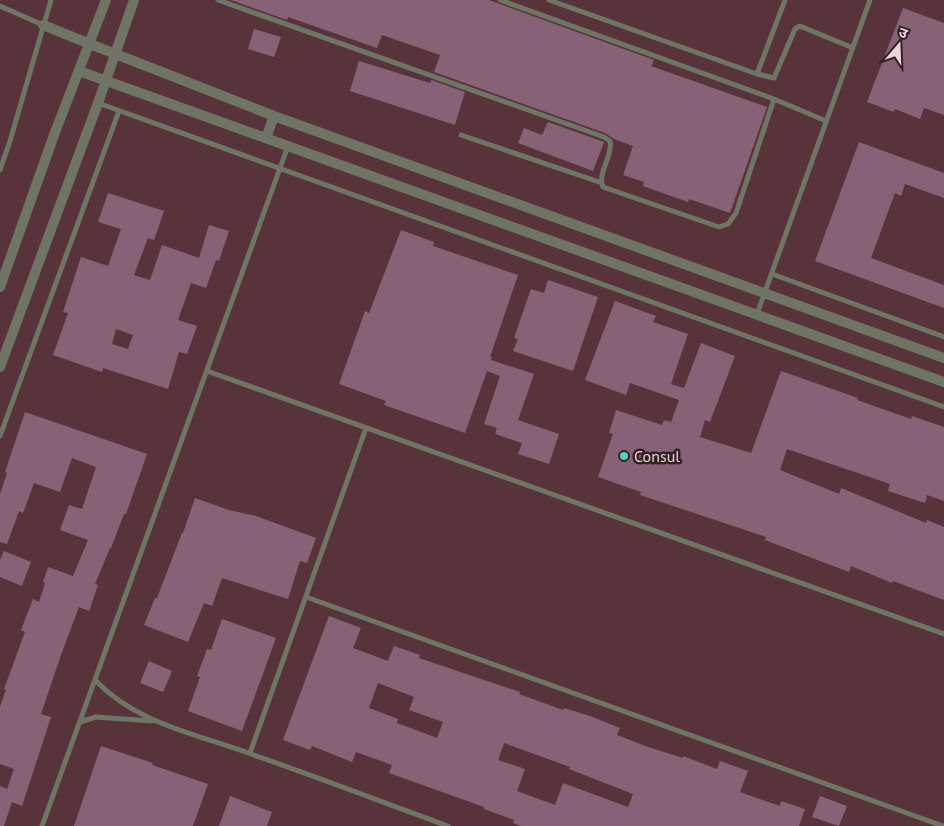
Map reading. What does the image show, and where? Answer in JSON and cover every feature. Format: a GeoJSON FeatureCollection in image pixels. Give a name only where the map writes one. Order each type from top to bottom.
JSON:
{"type":"FeatureCollection","features":[{"type":"Feature","properties":{"kind":"street"},"geometry":{"type":"LineString","coordinates":[[0,287],[106,0]]}},
{"type":"Feature","properties":{"kind":"street"},"geometry":{"type":"LineString","coordinates":[[0,367],[98,103],[134,0]]}},
{"type":"Feature","properties":{"kind":"street"},"geometry":{"type":"LineString","coordinates":[[43,25],[274,116],[944,358]]}},
{"type":"Feature","properties":{"kind":"street"},"geometry":{"type":"LineString","coordinates":[[79,71],[944,382]]}},
{"type":"Feature","properties":{"kind":"street"},"geometry":{"type":"LineString","coordinates":[[266,138],[274,116]]}},
{"type":"Feature","properties":{"kind":"lane"},"geometry":{"type":"LineString","coordinates":[[0,170],[52,0]]}},
{"type":"Feature","properties":{"kind":"lane"},"geometry":{"type":"LineString","coordinates":[[218,0],[604,137],[610,141],[612,149],[601,178],[602,184]]}},
{"type":"Feature","properties":{"kind":"lane"},"geometry":{"type":"LineString","coordinates":[[500,0],[774,99],[826,121]]}},
{"type":"Feature","properties":{"kind":"lane"},"geometry":{"type":"LineString","coordinates":[[549,0],[757,74],[774,78],[795,29],[800,26],[853,48]]}},
{"type":"Feature","properties":{"kind":"lane"},"geometry":{"type":"LineString","coordinates":[[757,74],[785,0]]}},
{"type":"Feature","properties":{"kind":"lane"},"geometry":{"type":"LineString","coordinates":[[757,315],[870,0]]}},
{"type":"Feature","properties":{"kind":"lane"},"geometry":{"type":"LineString","coordinates":[[0,6],[43,25]]}},
{"type":"Feature","properties":{"kind":"lane"},"geometry":{"type":"LineString","coordinates":[[461,135],[719,227],[728,224],[736,213],[774,99]]}},
{"type":"Feature","properties":{"kind":"lane"},"geometry":{"type":"LineString","coordinates":[[98,103],[944,407]]}},
{"type":"Feature","properties":{"kind":"lane"},"geometry":{"type":"LineString","coordinates":[[0,436],[119,111]]}},
{"type":"Feature","properties":{"kind":"lane"},"geometry":{"type":"LineString","coordinates":[[42,826],[288,146]]}},
{"type":"Feature","properties":{"kind":"lane"},"geometry":{"type":"LineString","coordinates":[[772,274],[944,337]]}},
{"type":"Feature","properties":{"kind":"lane"},"geometry":{"type":"LineString","coordinates":[[207,371],[944,634]]}},
{"type":"Feature","properties":{"kind":"lane"},"geometry":{"type":"LineString","coordinates":[[250,753],[366,428]]}},
{"type":"Feature","properties":{"kind":"lane"},"geometry":{"type":"LineString","coordinates":[[306,597],[943,826]]}},
{"type":"Feature","properties":{"kind":"lane"},"geometry":{"type":"LineString","coordinates":[[95,680],[115,699],[155,722],[250,753],[448,826]]}},
{"type":"Feature","properties":{"kind":"lane"},"geometry":{"type":"LineString","coordinates":[[80,722],[96,718],[155,722]]}},
{"type":"Feature","properties":{"kind":"building"},"geometry":{"type":"Polygon","coordinates":[[[231,0],[489,0],[654,60],[651,66],[767,107],[730,213],[689,199],[688,202],[643,186],[644,182],[623,175],[633,146],[614,139],[605,133],[434,72],[440,55],[382,35],[377,48],[288,17],[287,20],[231,0]]]}},
{"type":"Feature","properties":{"kind":"building"},"geometry":{"type":"Polygon","coordinates":[[[903,8],[944,23],[944,115],[924,108],[920,119],[895,109],[894,112],[867,102],[903,8]]]}},
{"type":"Feature","properties":{"kind":"building"},"geometry":{"type":"Polygon","coordinates":[[[254,29],[281,37],[274,57],[248,49],[254,29]]]}},
{"type":"Feature","properties":{"kind":"building"},"geometry":{"type":"Polygon","coordinates":[[[359,61],[430,83],[431,80],[465,92],[455,125],[350,91],[359,61]]]}},
{"type":"Feature","properties":{"kind":"building"},"geometry":{"type":"Polygon","coordinates":[[[548,122],[604,142],[593,171],[518,143],[524,128],[542,135],[548,122]]]}},
{"type":"Feature","properties":{"kind":"building"},"geometry":{"type":"Polygon","coordinates":[[[859,142],[944,173],[944,198],[905,184],[901,196],[895,193],[871,258],[944,285],[944,308],[815,261],[859,142]]]}},
{"type":"Feature","properties":{"kind":"building"},"geometry":{"type":"Polygon","coordinates":[[[108,193],[164,211],[154,240],[148,238],[134,275],[150,280],[162,245],[199,258],[209,225],[229,231],[219,261],[216,260],[206,288],[191,283],[178,320],[197,326],[187,354],[179,352],[168,389],[103,368],[102,372],[53,355],[68,313],[63,312],[81,257],[108,266],[121,229],[98,222],[108,193]],[[116,329],[112,344],[128,349],[133,335],[116,329]]]}},
{"type":"Feature","properties":{"kind":"building"},"geometry":{"type":"Polygon","coordinates":[[[401,230],[434,242],[433,246],[518,275],[490,357],[492,357],[491,360],[534,374],[518,420],[559,434],[549,464],[518,454],[522,443],[495,434],[497,428],[484,424],[500,376],[487,371],[465,433],[384,405],[386,401],[339,384],[365,311],[369,313],[401,230]]]}},
{"type":"Feature","properties":{"kind":"building"},"geometry":{"type":"Polygon","coordinates":[[[548,280],[598,297],[573,371],[513,351],[518,339],[514,338],[531,289],[544,293],[548,280]]]}},
{"type":"Feature","properties":{"kind":"building"},"geometry":{"type":"Polygon","coordinates":[[[615,301],[656,316],[653,322],[688,334],[671,384],[684,388],[701,343],[735,356],[710,422],[705,420],[700,437],[751,453],[781,371],[911,419],[912,416],[944,427],[944,501],[927,495],[925,503],[888,491],[890,484],[787,449],[780,470],[839,494],[841,488],[926,523],[927,520],[944,527],[944,600],[893,581],[892,583],[851,566],[849,572],[765,540],[766,537],[640,495],[641,492],[598,477],[613,434],[609,433],[616,410],[662,425],[664,420],[671,422],[679,400],[630,383],[626,395],[585,380],[615,301]]]}},
{"type":"Feature","properties":{"kind":"building"},"geometry":{"type":"Polygon","coordinates":[[[25,412],[147,454],[126,514],[124,514],[95,584],[98,585],[89,611],[79,607],[62,652],[41,714],[51,717],[22,806],[12,802],[4,826],[0,826],[0,786],[7,789],[14,769],[0,764],[0,707],[6,690],[4,689],[25,632],[21,630],[33,599],[39,602],[48,567],[73,576],[88,540],[60,530],[69,505],[82,509],[96,467],[72,458],[60,492],[34,483],[23,513],[19,511],[7,544],[0,542],[0,494],[7,473],[5,472],[25,412]]]}},
{"type":"Feature","properties":{"kind":"building"},"geometry":{"type":"Polygon","coordinates":[[[195,498],[229,510],[256,516],[316,538],[307,563],[300,561],[288,599],[222,578],[212,606],[204,603],[188,642],[144,625],[155,598],[157,598],[195,498]]]}},
{"type":"Feature","properties":{"kind":"building"},"geometry":{"type":"Polygon","coordinates":[[[4,551],[31,562],[22,586],[0,577],[0,560],[4,551]]]}},
{"type":"Feature","properties":{"kind":"building"},"geometry":{"type":"Polygon","coordinates":[[[329,616],[361,628],[353,648],[388,661],[394,646],[420,655],[419,658],[520,692],[519,694],[563,710],[564,708],[590,716],[620,728],[617,735],[648,747],[683,758],[683,756],[717,769],[720,761],[748,771],[740,792],[780,806],[781,801],[805,809],[799,826],[521,826],[513,823],[514,820],[484,809],[484,807],[389,773],[392,765],[356,752],[352,762],[312,746],[310,750],[283,740],[329,616]],[[378,683],[369,708],[398,719],[397,723],[437,738],[443,722],[409,710],[414,697],[378,683]],[[504,743],[498,760],[525,769],[517,791],[555,805],[563,783],[628,807],[633,794],[569,769],[570,767],[504,743]]]}},
{"type":"Feature","properties":{"kind":"building"},"geometry":{"type":"Polygon","coordinates":[[[222,619],[276,638],[242,731],[188,711],[200,677],[197,676],[207,649],[211,650],[222,619]]]}},
{"type":"Feature","properties":{"kind":"building"},"geometry":{"type":"Polygon","coordinates":[[[149,661],[172,671],[163,692],[140,683],[149,661]]]}},
{"type":"Feature","properties":{"kind":"building"},"geometry":{"type":"Polygon","coordinates":[[[101,746],[208,784],[193,826],[74,826],[101,746]]]}},
{"type":"Feature","properties":{"kind":"building"},"geometry":{"type":"Polygon","coordinates":[[[230,796],[272,812],[267,826],[219,826],[230,796]]]}},
{"type":"Feature","properties":{"kind":"building"},"geometry":{"type":"Polygon","coordinates":[[[820,796],[847,806],[839,826],[812,817],[820,796]]]}},
{"type":"Feature","properties":{"kind":"place","name":"Consul"},"geometry":{"type":"Point","coordinates":[624,456]}}]}
